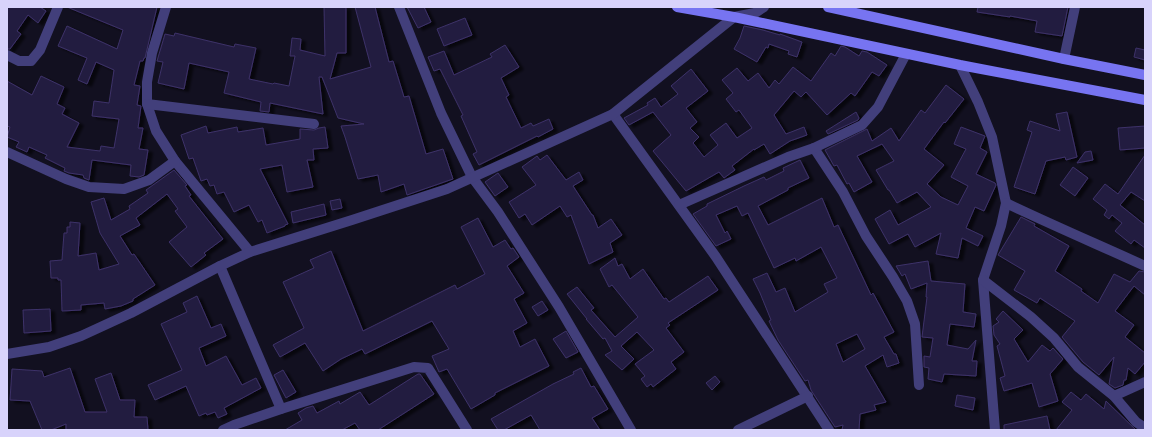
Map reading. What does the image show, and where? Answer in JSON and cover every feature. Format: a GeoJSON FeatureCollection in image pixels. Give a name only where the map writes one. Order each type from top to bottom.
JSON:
{"type":"FeatureCollection","features":[{"type":"Feature","properties":{"kind":"street"},"geometry":{"type":"LineString","coordinates":[[7,55],[19,61],[31,61],[40,50],[58,7]]}},
{"type":"Feature","properties":{"kind":"street"},"geometry":{"type":"LineString","coordinates":[[166,7],[152,52],[147,82],[147,104],[156,130],[174,161],[250,252]]}},
{"type":"Feature","properties":{"kind":"street"},"geometry":{"type":"LineString","coordinates":[[399,7],[441,113],[472,177],[498,212],[560,307],[631,430]]}},
{"type":"Feature","properties":{"kind":"street"},"geometry":{"type":"LineString","coordinates":[[677,7],[734,17],[960,65],[1145,100]]}},
{"type":"Feature","properties":{"kind":"street"},"geometry":{"type":"LineString","coordinates":[[7,354],[49,347],[81,336],[132,313],[220,266],[250,252],[447,189],[613,114],[734,17],[755,13],[764,7]]}},
{"type":"Feature","properties":{"kind":"street"},"geometry":{"type":"LineString","coordinates":[[828,7],[1064,59],[1145,75]]}},
{"type":"Feature","properties":{"kind":"street"},"geometry":{"type":"LineString","coordinates":[[1064,59],[1075,7]]}},
{"type":"Feature","properties":{"kind":"street"},"geometry":{"type":"LineString","coordinates":[[679,205],[788,157],[814,148],[862,125],[878,107],[906,54]]}},
{"type":"Feature","properties":{"kind":"street"},"geometry":{"type":"LineString","coordinates":[[960,65],[978,102],[992,137],[1006,203],[1001,226],[983,280],[995,430]]}},
{"type":"Feature","properties":{"kind":"street"},"geometry":{"type":"LineString","coordinates":[[147,104],[314,124]]}},
{"type":"Feature","properties":{"kind":"street"},"geometry":{"type":"LineString","coordinates":[[613,114],[716,257],[829,430]]}},
{"type":"Feature","properties":{"kind":"street"},"geometry":{"type":"LineString","coordinates":[[814,148],[843,192],[866,236],[907,301],[915,324],[919,385]]}},
{"type":"Feature","properties":{"kind":"street"},"geometry":{"type":"LineString","coordinates":[[7,152],[66,180],[89,187],[124,189],[149,180],[174,161]]}},
{"type":"Feature","properties":{"kind":"street"},"geometry":{"type":"LineString","coordinates":[[1006,203],[1145,266]]}},
{"type":"Feature","properties":{"kind":"street"},"geometry":{"type":"LineString","coordinates":[[220,266],[281,409]]}},
{"type":"Feature","properties":{"kind":"street"},"geometry":{"type":"LineString","coordinates":[[983,280],[1031,317],[1054,338],[1078,367],[1114,396],[1136,422],[1145,428]]}},
{"type":"Feature","properties":{"kind":"street"},"geometry":{"type":"LineString","coordinates":[[223,430],[235,427],[281,409],[414,367],[428,368],[467,430]]}},
{"type":"Feature","properties":{"kind":"street"},"geometry":{"type":"LineString","coordinates":[[1114,396],[1145,382]]}},
{"type":"Feature","properties":{"kind":"street"},"geometry":{"type":"LineString","coordinates":[[738,430],[808,396]]}},
{"type":"Feature","properties":{"kind":"building"},"geometry":{"type":"Polygon","coordinates":[[[7,7],[40,7],[46,11],[38,23],[28,15],[17,31],[21,34],[10,49],[7,49],[7,7]]]}},
{"type":"Feature","properties":{"kind":"building"},"geometry":{"type":"Polygon","coordinates":[[[67,7],[157,7],[145,58],[143,61],[140,61],[134,85],[140,86],[137,105],[141,106],[138,128],[143,128],[139,149],[148,150],[144,175],[139,177],[130,176],[131,165],[92,160],[89,180],[84,178],[83,175],[64,171],[65,168],[45,158],[47,155],[29,147],[27,152],[16,147],[19,142],[7,137],[10,127],[7,126],[7,81],[32,95],[41,76],[64,87],[57,104],[65,108],[62,114],[79,123],[67,147],[100,151],[101,146],[114,148],[119,119],[92,116],[94,101],[109,103],[114,70],[96,62],[87,84],[78,80],[87,58],[58,46],[67,26],[117,49],[123,30],[67,7]]]}},
{"type":"Feature","properties":{"kind":"building"},"geometry":{"type":"Polygon","coordinates":[[[324,7],[346,7],[346,53],[337,53],[330,79],[371,67],[355,7],[375,7],[389,62],[393,61],[404,97],[409,96],[426,154],[443,149],[453,179],[407,195],[404,184],[381,192],[378,175],[358,179],[341,126],[364,124],[338,118],[322,77],[319,77],[323,114],[270,103],[269,112],[260,111],[261,102],[224,93],[229,72],[189,63],[184,89],[158,83],[163,62],[157,61],[165,34],[174,36],[175,33],[234,47],[235,44],[256,48],[249,79],[289,86],[295,56],[290,56],[292,38],[301,39],[300,50],[325,56],[324,7]]]}},
{"type":"Feature","properties":{"kind":"building"},"geometry":{"type":"Polygon","coordinates":[[[407,7],[424,7],[431,22],[418,28],[407,7]]]}},
{"type":"Feature","properties":{"kind":"building"},"geometry":{"type":"Polygon","coordinates":[[[978,7],[1068,7],[1062,36],[1035,32],[1037,21],[977,12],[978,7]]]}},
{"type":"Feature","properties":{"kind":"building"},"geometry":{"type":"Polygon","coordinates":[[[465,18],[472,35],[444,46],[437,29],[465,18]]]}},
{"type":"Feature","properties":{"kind":"building"},"geometry":{"type":"Polygon","coordinates":[[[744,26],[780,34],[802,42],[797,57],[788,54],[789,51],[769,44],[768,48],[766,47],[757,62],[734,49],[744,26]]]}},
{"type":"Feature","properties":{"kind":"building"},"geometry":{"type":"Polygon","coordinates":[[[505,45],[519,67],[501,78],[509,95],[506,97],[521,128],[531,123],[533,126],[549,119],[553,129],[479,165],[473,154],[477,152],[461,116],[463,115],[440,69],[434,71],[428,57],[444,51],[454,75],[492,57],[490,54],[505,45]]]}},
{"type":"Feature","properties":{"kind":"building"},"geometry":{"type":"Polygon","coordinates":[[[841,46],[859,56],[862,51],[867,52],[887,65],[879,76],[872,72],[855,96],[851,93],[827,115],[806,92],[801,97],[794,91],[774,115],[786,134],[804,127],[807,135],[790,141],[770,154],[764,144],[754,149],[732,166],[735,170],[724,178],[719,172],[686,191],[653,151],[671,135],[653,112],[629,125],[624,118],[648,105],[647,103],[655,98],[661,107],[678,94],[671,86],[691,69],[708,91],[686,108],[697,122],[690,128],[699,137],[693,143],[704,157],[718,145],[710,135],[726,123],[737,138],[752,128],[739,110],[736,112],[726,99],[733,93],[722,80],[737,68],[748,81],[758,73],[769,88],[775,80],[779,84],[793,67],[811,81],[831,53],[835,56],[841,46]]]}},
{"type":"Feature","properties":{"kind":"building"},"geometry":{"type":"Polygon","coordinates":[[[1136,48],[1145,50],[1145,60],[1134,57],[1136,48]]]}},
{"type":"Feature","properties":{"kind":"building"},"geometry":{"type":"Polygon","coordinates":[[[946,85],[964,99],[945,123],[944,122],[924,149],[944,165],[927,184],[941,197],[958,205],[968,186],[951,177],[966,149],[954,144],[961,127],[985,136],[980,148],[987,152],[976,174],[995,183],[996,185],[984,211],[975,207],[966,228],[983,236],[978,246],[962,238],[958,258],[936,254],[941,233],[915,247],[908,234],[889,244],[875,219],[890,210],[898,225],[931,207],[917,192],[897,203],[876,170],[894,161],[882,144],[857,156],[872,182],[854,192],[849,183],[847,184],[837,165],[834,166],[825,150],[867,129],[872,141],[891,128],[899,141],[921,110],[925,113],[946,85]]]}},
{"type":"Feature","properties":{"kind":"building"},"geometry":{"type":"Polygon","coordinates":[[[856,112],[859,118],[858,120],[828,134],[826,131],[856,112]]]}},
{"type":"Feature","properties":{"kind":"building"},"geometry":{"type":"Polygon","coordinates":[[[1067,112],[1077,157],[1066,160],[1065,157],[1046,161],[1035,194],[1014,187],[1032,132],[1027,130],[1030,121],[1060,131],[1056,114],[1067,112]]]}},
{"type":"Feature","properties":{"kind":"building"},"geometry":{"type":"Polygon","coordinates":[[[206,126],[208,133],[237,127],[238,132],[263,128],[266,145],[300,139],[300,129],[314,130],[325,127],[328,148],[313,149],[314,160],[307,160],[313,187],[287,192],[282,165],[260,169],[288,224],[267,233],[262,220],[258,222],[249,205],[234,212],[224,192],[217,194],[214,185],[210,186],[207,179],[201,181],[193,158],[189,159],[181,135],[206,126]]]}},
{"type":"Feature","properties":{"kind":"building"},"geometry":{"type":"Polygon","coordinates":[[[1145,126],[1145,148],[1120,150],[1118,128],[1145,126]]]}},
{"type":"Feature","properties":{"kind":"building"},"geometry":{"type":"Polygon","coordinates":[[[1091,151],[1093,160],[1077,163],[1085,152],[1091,151]]]}},
{"type":"Feature","properties":{"kind":"building"},"geometry":{"type":"Polygon","coordinates":[[[547,155],[566,180],[579,172],[583,180],[573,186],[593,215],[598,228],[611,219],[622,235],[610,243],[613,252],[589,264],[571,215],[567,217],[560,206],[532,225],[525,214],[519,218],[509,202],[536,185],[522,167],[537,156],[540,160],[547,155]]]}},
{"type":"Feature","properties":{"kind":"building"},"geometry":{"type":"Polygon","coordinates":[[[1145,155],[1145,201],[1131,192],[1120,205],[1145,225],[1145,248],[1134,240],[1131,244],[1115,231],[1122,223],[1112,215],[1109,219],[1104,215],[1107,210],[1093,199],[1105,184],[1118,194],[1145,155]]]}},
{"type":"Feature","properties":{"kind":"building"},"geometry":{"type":"Polygon","coordinates":[[[800,160],[809,178],[788,188],[788,190],[758,206],[768,225],[822,198],[834,227],[838,225],[871,295],[873,293],[894,332],[884,337],[894,354],[896,354],[899,363],[887,367],[883,355],[865,366],[886,402],[874,405],[876,410],[860,414],[859,430],[842,430],[843,425],[835,427],[811,390],[808,380],[805,381],[778,340],[753,279],[767,273],[776,292],[785,288],[795,312],[828,292],[824,284],[837,278],[821,247],[796,261],[795,258],[774,268],[748,213],[742,216],[737,206],[716,215],[725,233],[727,231],[731,239],[716,246],[693,214],[707,206],[707,204],[744,186],[764,177],[766,180],[784,171],[783,168],[800,160]],[[857,334],[836,344],[843,362],[865,349],[857,334]]]}},
{"type":"Feature","properties":{"kind":"building"},"geometry":{"type":"Polygon","coordinates":[[[1073,167],[1088,178],[1075,196],[1060,185],[1073,167]]]}},
{"type":"Feature","properties":{"kind":"building"},"geometry":{"type":"Polygon","coordinates":[[[174,170],[187,185],[185,186],[191,195],[189,196],[223,239],[204,253],[206,255],[191,267],[169,242],[187,227],[175,211],[178,209],[167,194],[136,218],[140,225],[120,236],[132,255],[134,254],[155,285],[133,299],[133,301],[121,306],[105,309],[104,303],[81,305],[81,310],[62,311],[61,280],[58,280],[58,278],[51,278],[50,261],[62,260],[64,233],[67,233],[67,227],[70,227],[70,222],[80,223],[78,256],[96,253],[99,270],[119,264],[100,233],[91,202],[104,198],[111,220],[130,209],[129,206],[148,193],[146,190],[174,170]]]}},
{"type":"Feature","properties":{"kind":"building"},"geometry":{"type":"Polygon","coordinates":[[[498,173],[508,187],[495,196],[485,182],[498,173]]]}},
{"type":"Feature","properties":{"kind":"building"},"geometry":{"type":"Polygon","coordinates":[[[340,199],[342,208],[332,210],[330,201],[340,199]]]}},
{"type":"Feature","properties":{"kind":"building"},"geometry":{"type":"Polygon","coordinates":[[[324,204],[326,215],[293,223],[291,212],[324,204]]]}},
{"type":"Feature","properties":{"kind":"building"},"geometry":{"type":"Polygon","coordinates":[[[1021,217],[1035,224],[1034,226],[1069,246],[1055,271],[1082,289],[1081,291],[1098,303],[1114,274],[1130,282],[1139,271],[1145,272],[1145,295],[1134,286],[1115,311],[1134,325],[1125,337],[1145,353],[1145,362],[1135,374],[1128,368],[1126,380],[1124,380],[1123,385],[1115,388],[1109,384],[1114,357],[1099,375],[1083,362],[1062,337],[1075,321],[1040,298],[1037,303],[1014,290],[1025,271],[998,255],[1021,217]]]}},
{"type":"Feature","properties":{"kind":"building"},"geometry":{"type":"Polygon","coordinates":[[[478,218],[493,247],[505,240],[519,257],[507,266],[524,293],[514,299],[527,323],[513,331],[520,347],[535,339],[549,366],[495,393],[495,395],[471,409],[447,369],[439,372],[432,356],[449,349],[432,321],[365,354],[362,349],[341,359],[323,371],[305,343],[280,357],[273,345],[304,328],[283,282],[314,268],[310,260],[331,251],[363,331],[455,285],[457,289],[485,274],[461,227],[478,218]]]}},
{"type":"Feature","properties":{"kind":"building"},"geometry":{"type":"Polygon","coordinates":[[[615,258],[618,266],[622,264],[630,279],[643,269],[664,299],[666,298],[669,302],[708,276],[718,290],[668,323],[670,325],[666,328],[684,352],[671,362],[676,369],[653,387],[651,384],[647,387],[641,379],[645,376],[635,364],[654,350],[637,332],[621,346],[634,359],[622,370],[605,355],[612,351],[605,338],[603,339],[567,294],[577,287],[594,308],[591,310],[615,337],[638,317],[612,285],[609,287],[600,269],[615,258]]]}},
{"type":"Feature","properties":{"kind":"building"},"geometry":{"type":"Polygon","coordinates":[[[928,261],[931,281],[965,284],[963,312],[976,314],[974,327],[950,324],[947,345],[968,349],[976,340],[972,361],[977,361],[976,376],[944,374],[942,382],[928,379],[929,368],[924,367],[924,356],[930,357],[933,338],[922,337],[927,297],[927,283],[911,289],[905,274],[902,276],[896,266],[928,261]]]}},
{"type":"Feature","properties":{"kind":"building"},"geometry":{"type":"Polygon","coordinates":[[[197,296],[211,328],[221,324],[226,336],[199,348],[206,366],[226,356],[242,385],[256,378],[261,388],[224,408],[227,414],[218,418],[215,412],[207,415],[206,413],[199,416],[186,386],[155,400],[148,385],[182,370],[161,324],[187,312],[183,303],[197,296]]]}},
{"type":"Feature","properties":{"kind":"building"},"geometry":{"type":"Polygon","coordinates":[[[542,301],[548,310],[538,316],[532,307],[542,301]]]}},
{"type":"Feature","properties":{"kind":"building"},"geometry":{"type":"Polygon","coordinates":[[[50,309],[51,331],[24,333],[23,310],[50,309]]]}},
{"type":"Feature","properties":{"kind":"building"},"geometry":{"type":"Polygon","coordinates":[[[1003,311],[1023,330],[1014,339],[1028,362],[1042,345],[1050,351],[1053,348],[1063,359],[1050,374],[1058,401],[1039,407],[1032,383],[1004,391],[1000,378],[1005,376],[997,346],[1000,344],[994,335],[993,326],[999,322],[996,319],[1003,311]]]}},
{"type":"Feature","properties":{"kind":"building"},"geometry":{"type":"Polygon","coordinates":[[[566,331],[578,352],[566,358],[553,339],[566,331]]]}},
{"type":"Feature","properties":{"kind":"building"},"geometry":{"type":"Polygon","coordinates":[[[70,368],[85,412],[107,412],[95,379],[111,373],[120,400],[135,400],[134,417],[147,417],[148,430],[66,430],[66,424],[51,430],[42,430],[30,401],[10,400],[12,369],[42,371],[44,377],[70,368]]]}},
{"type":"Feature","properties":{"kind":"building"},"geometry":{"type":"Polygon","coordinates":[[[581,368],[591,387],[594,386],[608,409],[592,418],[600,430],[540,430],[531,415],[504,430],[498,430],[491,419],[553,384],[574,374],[573,372],[581,368]]]}},
{"type":"Feature","properties":{"kind":"building"},"geometry":{"type":"Polygon","coordinates":[[[283,370],[296,392],[286,398],[274,375],[283,370]]]}},
{"type":"Feature","properties":{"kind":"building"},"geometry":{"type":"Polygon","coordinates":[[[420,374],[434,394],[378,430],[360,430],[355,423],[342,430],[285,430],[302,420],[298,413],[306,408],[313,406],[317,413],[339,401],[340,404],[360,392],[369,405],[420,374]]]}},
{"type":"Feature","properties":{"kind":"building"},"geometry":{"type":"Polygon","coordinates":[[[715,376],[720,382],[712,390],[706,383],[715,376]]]}},
{"type":"Feature","properties":{"kind":"building"},"geometry":{"type":"Polygon","coordinates":[[[1071,392],[1081,400],[1086,394],[1104,409],[1106,401],[1136,430],[1056,430],[1072,410],[1062,402],[1071,392]]]}},
{"type":"Feature","properties":{"kind":"building"},"geometry":{"type":"Polygon","coordinates":[[[957,395],[975,398],[973,410],[955,406],[957,395]]]}},
{"type":"Feature","properties":{"kind":"building"},"geometry":{"type":"Polygon","coordinates":[[[1047,416],[1050,430],[1004,430],[1004,425],[1047,416]]]}}]}
